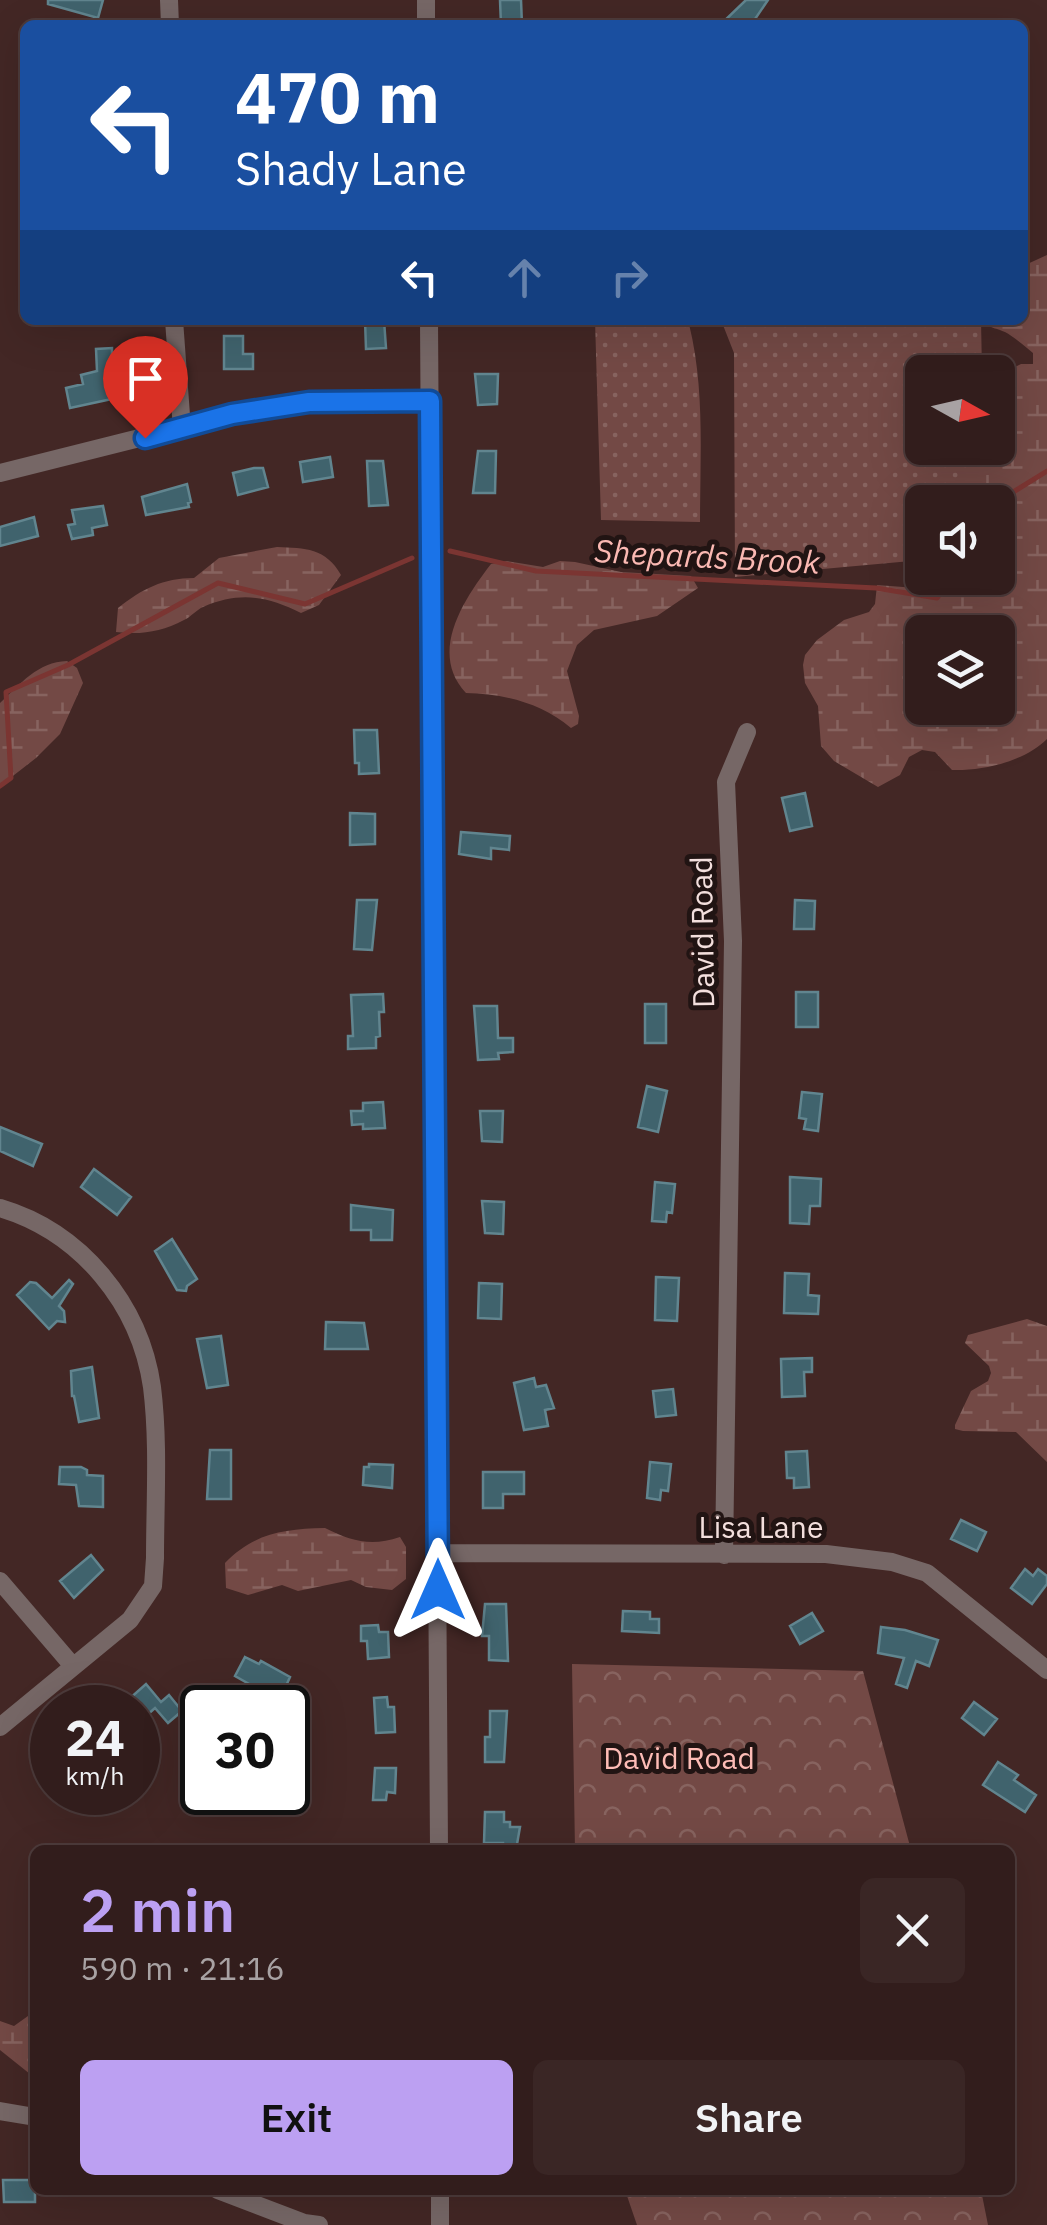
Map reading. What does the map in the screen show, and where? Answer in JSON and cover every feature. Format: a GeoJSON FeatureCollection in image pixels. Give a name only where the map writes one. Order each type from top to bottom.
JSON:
{"type":"FeatureCollection","features":[{"type":"Feature","properties":{"kind":"street"},"geometry":{"type":"LineString","coordinates":[[174,325],[182,428]]}},
{"type":"Feature","properties":{"kind":"street"},"geometry":{"type":"LineString","coordinates":[[430,325],[439,1845]]}},
{"type":"Feature","properties":{"kind":"street"},"geometry":{"type":"LineString","coordinates":[[0,473],[232,414],[309,402],[430,401]]}},
{"type":"Feature","properties":{"kind":"street","name":"David Road"},"geometry":{"type":"LineString","coordinates":[[724,1555],[734,942],[726,782],[747,732]]}},
{"type":"Feature","properties":{"kind":"street"},"geometry":{"type":"LineString","coordinates":[[0,1208],[48,1229],[80,1251],[106,1280],[133,1324],[152,1386],[155,1538],[155,1572],[146,1600],[120,1629],[0,1727]]}},
{"type":"Feature","properties":{"kind":"street","name":"Lisa Lane"},"geometry":{"type":"LineString","coordinates":[[438,1554],[826,1554],[911,1566],[927,1573],[1047,1670]]}},
{"type":"Feature","properties":{"kind":"street"},"geometry":{"type":"LineString","coordinates":[[0,1581],[72,1665]]}},
{"type":"Feature","properties":{"kind":"street"},"geometry":{"type":"LineString","coordinates":[[0,2111],[30,2116]]}},
{"type":"Feature","properties":{"kind":"street"},"geometry":{"type":"LineString","coordinates":[[231,2195],[318,2225]]}},
{"type":"Feature","properties":{"kind":"street"},"geometry":{"type":"LineString","coordinates":[[440,2195],[440,2225]]}},
{"type":"Feature","properties":{"kind":"green space"},"geometry":{"type":"Polygon","coordinates":[[[1047,255],[1047,739],[1016,759],[964,770],[952,770],[935,752],[922,750],[909,757],[900,775],[878,787],[834,761],[821,746],[818,706],[805,683],[805,655],[817,640],[844,620],[869,612],[875,604],[877,585],[905,587],[905,595],[1015,595],[1015,485],[956,485],[978,465],[1015,465],[1015,367],[1033,364],[1033,353],[989,325],[1028,325],[1028,264],[1047,255]]]}},
{"type":"Feature","properties":{"kind":"green space"},"geometry":{"type":"Polygon","coordinates":[[[595,325],[689,325],[700,398],[700,522],[601,520],[595,325]]]}},
{"type":"Feature","properties":{"kind":"green space"},"geometry":{"type":"Polygon","coordinates":[[[723,325],[981,325],[982,355],[905,355],[905,465],[983,465],[984,485],[905,485],[905,562],[735,577],[734,353],[723,325]]]}},
{"type":"Feature","properties":{"kind":"green space"},"geometry":{"type":"Polygon","coordinates":[[[277,547],[314,551],[335,566],[341,575],[319,605],[301,613],[265,599],[241,597],[203,607],[187,619],[159,630],[116,632],[118,608],[144,590],[163,582],[194,578],[219,558],[277,547]]]}},
{"type":"Feature","properties":{"kind":"green space"},"geometry":{"type":"Polygon","coordinates":[[[507,561],[543,567],[560,561],[575,562],[621,572],[691,576],[698,588],[657,616],[594,630],[577,645],[567,671],[579,716],[578,724],[571,728],[522,701],[466,693],[455,677],[450,644],[461,610],[491,564],[507,561]]]}},
{"type":"Feature","properties":{"kind":"green space"},"geometry":{"type":"Polygon","coordinates":[[[67,661],[77,668],[83,683],[60,734],[0,786],[0,703],[38,670],[67,661]]]}},
{"type":"Feature","properties":{"kind":"green space"},"geometry":{"type":"Polygon","coordinates":[[[1027,1319],[1047,1326],[1047,1462],[1016,1432],[955,1429],[971,1391],[988,1381],[991,1373],[989,1366],[965,1343],[968,1335],[1027,1319]]]}},
{"type":"Feature","properties":{"kind":"green space"},"geometry":{"type":"Polygon","coordinates":[[[325,1528],[361,1541],[400,1537],[406,1547],[406,1579],[392,1590],[366,1587],[351,1580],[298,1591],[282,1585],[248,1595],[226,1588],[225,1563],[247,1545],[283,1532],[325,1528]]]}},
{"type":"Feature","properties":{"kind":"green space","name":"David Road"},"geometry":{"type":"Polygon","coordinates":[[[572,1664],[863,1671],[910,1845],[575,1845],[572,1664]]]}},
{"type":"Feature","properties":{"kind":"green space"},"geometry":{"type":"Polygon","coordinates":[[[30,2015],[30,2074],[0,2050],[0,2021],[14,2026],[30,2015]]]}},
{"type":"Feature","properties":{"kind":"green space"},"geometry":{"type":"Polygon","coordinates":[[[627,2195],[982,2195],[988,2225],[637,2225],[627,2195]]]}},
{"type":"Feature","properties":{"kind":"building"},"geometry":{"type":"Polygon","coordinates":[[[48,0],[103,0],[98,18],[48,4],[48,0]]]}},
{"type":"Feature","properties":{"kind":"building"},"geometry":{"type":"Polygon","coordinates":[[[500,0],[521,0],[522,20],[501,20],[500,0]]]}},
{"type":"Feature","properties":{"kind":"building"},"geometry":{"type":"Polygon","coordinates":[[[746,0],[768,0],[754,20],[725,20],[746,0]]]}},
{"type":"Feature","properties":{"kind":"building"},"geometry":{"type":"Polygon","coordinates":[[[365,325],[384,325],[386,348],[366,349],[365,325]]]}},
{"type":"Feature","properties":{"kind":"building"},"geometry":{"type":"Polygon","coordinates":[[[224,336],[243,336],[243,354],[253,354],[253,369],[224,369],[224,336]]]}},
{"type":"Feature","properties":{"kind":"building"},"geometry":{"type":"Polygon","coordinates":[[[112,348],[112,377],[117,376],[121,397],[70,408],[66,388],[83,384],[81,375],[97,371],[96,349],[112,348]]]}},
{"type":"Feature","properties":{"kind":"building"},"geometry":{"type":"Polygon","coordinates":[[[475,374],[498,374],[497,404],[478,405],[475,374]]]}},
{"type":"Feature","properties":{"kind":"building"},"geometry":{"type":"Polygon","coordinates":[[[478,451],[496,451],[495,493],[473,493],[478,451]]]}},
{"type":"Feature","properties":{"kind":"building"},"geometry":{"type":"Polygon","coordinates":[[[330,457],[333,477],[303,482],[300,462],[330,457]]]}},
{"type":"Feature","properties":{"kind":"building"},"geometry":{"type":"Polygon","coordinates":[[[367,461],[383,461],[388,505],[369,506],[367,461]]]}},
{"type":"Feature","properties":{"kind":"building"},"geometry":{"type":"Polygon","coordinates":[[[263,468],[268,487],[238,495],[233,473],[263,468]]]}},
{"type":"Feature","properties":{"kind":"building"},"geometry":{"type":"Polygon","coordinates":[[[187,484],[189,507],[146,515],[142,497],[187,484]]]}},
{"type":"Feature","properties":{"kind":"building"},"geometry":{"type":"Polygon","coordinates":[[[103,506],[107,525],[92,528],[93,535],[72,539],[68,525],[75,524],[72,510],[103,506]]]}},
{"type":"Feature","properties":{"kind":"building"},"geometry":{"type":"Polygon","coordinates":[[[34,517],[38,536],[0,546],[0,527],[34,517]]]}},
{"type":"Feature","properties":{"kind":"building"},"geometry":{"type":"Polygon","coordinates":[[[354,730],[377,730],[379,773],[359,774],[354,730]]]}},
{"type":"Feature","properties":{"kind":"building"},"geometry":{"type":"Polygon","coordinates":[[[805,793],[812,826],[790,831],[782,798],[805,793]]]}},
{"type":"Feature","properties":{"kind":"building"},"geometry":{"type":"Polygon","coordinates":[[[350,813],[375,814],[375,844],[350,845],[350,813]]]}},
{"type":"Feature","properties":{"kind":"building"},"geometry":{"type":"Polygon","coordinates":[[[461,832],[510,836],[509,850],[491,848],[491,859],[459,854],[461,832]]]}},
{"type":"Feature","properties":{"kind":"building"},"geometry":{"type":"Polygon","coordinates":[[[357,900],[377,900],[372,950],[354,949],[357,900]]]}},
{"type":"Feature","properties":{"kind":"building"},"geometry":{"type":"Polygon","coordinates":[[[795,900],[815,901],[814,929],[794,929],[795,900]]]}},
{"type":"Feature","properties":{"kind":"building"},"geometry":{"type":"Polygon","coordinates":[[[796,992],[818,992],[818,1027],[796,1027],[796,992]]]}},
{"type":"Feature","properties":{"kind":"building"},"geometry":{"type":"Polygon","coordinates":[[[383,994],[384,1012],[379,1012],[376,1048],[348,1049],[348,1036],[353,1036],[351,995],[383,994]]]}},
{"type":"Feature","properties":{"kind":"building"},"geometry":{"type":"Polygon","coordinates":[[[645,1004],[666,1004],[666,1043],[645,1043],[645,1004]]]}},
{"type":"Feature","properties":{"kind":"building"},"geometry":{"type":"Polygon","coordinates":[[[474,1006],[497,1006],[498,1038],[513,1038],[513,1052],[498,1053],[499,1059],[478,1060],[474,1006]]]}},
{"type":"Feature","properties":{"kind":"building"},"geometry":{"type":"Polygon","coordinates":[[[647,1086],[667,1091],[658,1132],[638,1127],[647,1086]]]}},
{"type":"Feature","properties":{"kind":"building"},"geometry":{"type":"Polygon","coordinates":[[[802,1092],[822,1094],[818,1131],[804,1129],[806,1119],[799,1118],[802,1092]]]}},
{"type":"Feature","properties":{"kind":"building"},"geometry":{"type":"Polygon","coordinates":[[[383,1102],[385,1128],[352,1125],[351,1111],[363,1111],[363,1103],[383,1102]]]}},
{"type":"Feature","properties":{"kind":"building"},"geometry":{"type":"Polygon","coordinates":[[[480,1111],[503,1111],[502,1142],[482,1141],[480,1111]]]}},
{"type":"Feature","properties":{"kind":"building"},"geometry":{"type":"Polygon","coordinates":[[[0,1127],[42,1144],[33,1166],[0,1151],[0,1127]]]}},
{"type":"Feature","properties":{"kind":"building"},"geometry":{"type":"Polygon","coordinates":[[[94,1169],[131,1197],[117,1215],[81,1187],[94,1169]]]}},
{"type":"Feature","properties":{"kind":"building"},"geometry":{"type":"Polygon","coordinates":[[[790,1177],[821,1179],[820,1206],[810,1206],[809,1224],[790,1223],[790,1177]]]}},
{"type":"Feature","properties":{"kind":"building"},"geometry":{"type":"Polygon","coordinates":[[[655,1182],[675,1184],[672,1213],[667,1212],[666,1222],[652,1221],[655,1182]]]}},
{"type":"Feature","properties":{"kind":"building"},"geometry":{"type":"Polygon","coordinates":[[[482,1201],[504,1202],[503,1234],[485,1233],[482,1201]]]}},
{"type":"Feature","properties":{"kind":"building"},"geometry":{"type":"Polygon","coordinates":[[[351,1205],[393,1210],[392,1240],[371,1240],[371,1230],[351,1230],[351,1205]]]}},
{"type":"Feature","properties":{"kind":"building"},"geometry":{"type":"Polygon","coordinates":[[[172,1239],[197,1279],[186,1291],[177,1290],[155,1251],[172,1239]]]}},
{"type":"Feature","properties":{"kind":"building"},"geometry":{"type":"Polygon","coordinates":[[[785,1273],[809,1274],[808,1295],[819,1296],[818,1314],[784,1313],[785,1273]]]}},
{"type":"Feature","properties":{"kind":"building"},"geometry":{"type":"Polygon","coordinates":[[[656,1277],[679,1278],[677,1321],[655,1320],[656,1277]]]}},
{"type":"Feature","properties":{"kind":"building"},"geometry":{"type":"Polygon","coordinates":[[[69,1280],[73,1284],[59,1306],[65,1322],[57,1321],[49,1329],[17,1295],[30,1282],[52,1298],[69,1280]]]}},
{"type":"Feature","properties":{"kind":"building"},"geometry":{"type":"Polygon","coordinates":[[[479,1283],[502,1284],[501,1319],[478,1318],[479,1283]]]}},
{"type":"Feature","properties":{"kind":"building"},"geometry":{"type":"Polygon","coordinates":[[[326,1322],[364,1323],[368,1349],[325,1349],[326,1322]]]}},
{"type":"Feature","properties":{"kind":"building"},"geometry":{"type":"Polygon","coordinates":[[[221,1336],[228,1385],[207,1388],[197,1339],[221,1336]]]}},
{"type":"Feature","properties":{"kind":"building"},"geometry":{"type":"Polygon","coordinates":[[[812,1358],[812,1372],[804,1372],[805,1396],[782,1397],[781,1359],[812,1358]]]}},
{"type":"Feature","properties":{"kind":"building"},"geometry":{"type":"Polygon","coordinates":[[[92,1367],[99,1418],[79,1422],[71,1371],[92,1367]]]}},
{"type":"Feature","properties":{"kind":"building"},"geometry":{"type":"Polygon","coordinates":[[[534,1378],[536,1387],[546,1385],[554,1408],[545,1410],[548,1426],[524,1430],[514,1383],[534,1378]]]}},
{"type":"Feature","properties":{"kind":"building"},"geometry":{"type":"Polygon","coordinates":[[[673,1389],[676,1415],[656,1417],[653,1391],[673,1389]]]}},
{"type":"Feature","properties":{"kind":"building"},"geometry":{"type":"Polygon","coordinates":[[[210,1450],[231,1450],[231,1499],[207,1499],[210,1450]]]}},
{"type":"Feature","properties":{"kind":"building"},"geometry":{"type":"Polygon","coordinates":[[[807,1451],[809,1487],[794,1488],[794,1478],[787,1478],[786,1452],[807,1451]]]}},
{"type":"Feature","properties":{"kind":"building"},"geometry":{"type":"Polygon","coordinates":[[[650,1462],[671,1464],[668,1491],[661,1490],[660,1500],[647,1498],[650,1462]]]}},
{"type":"Feature","properties":{"kind":"building"},"geometry":{"type":"Polygon","coordinates":[[[393,1465],[392,1488],[363,1485],[364,1467],[393,1465]]]}},
{"type":"Feature","properties":{"kind":"building"},"geometry":{"type":"Polygon","coordinates":[[[60,1467],[81,1467],[87,1475],[103,1476],[103,1507],[79,1506],[76,1485],[59,1484],[60,1467]]]}},
{"type":"Feature","properties":{"kind":"building"},"geometry":{"type":"Polygon","coordinates":[[[483,1472],[524,1472],[524,1494],[503,1494],[503,1508],[483,1508],[483,1472]]]}},
{"type":"Feature","properties":{"kind":"building"},"geometry":{"type":"Polygon","coordinates":[[[961,1520],[986,1532],[977,1551],[951,1539],[961,1520]]]}},
{"type":"Feature","properties":{"kind":"building"},"geometry":{"type":"Polygon","coordinates":[[[91,1555],[103,1570],[74,1598],[60,1581],[91,1555]]]}},
{"type":"Feature","properties":{"kind":"building"},"geometry":{"type":"Polygon","coordinates":[[[1025,1569],[1033,1576],[1038,1569],[1047,1576],[1047,1584],[1032,1604],[1011,1588],[1025,1569]]]}},
{"type":"Feature","properties":{"kind":"building"},"geometry":{"type":"Polygon","coordinates":[[[485,1604],[506,1604],[508,1661],[489,1660],[489,1636],[482,1636],[485,1604]]]}},
{"type":"Feature","properties":{"kind":"building"},"geometry":{"type":"Polygon","coordinates":[[[623,1611],[650,1612],[650,1619],[659,1619],[659,1633],[622,1631],[623,1611]]]}},
{"type":"Feature","properties":{"kind":"building"},"geometry":{"type":"Polygon","coordinates":[[[812,1613],[823,1631],[800,1644],[790,1626],[812,1613]]]}},
{"type":"Feature","properties":{"kind":"building"},"geometry":{"type":"Polygon","coordinates":[[[378,1625],[379,1632],[388,1632],[389,1657],[368,1659],[367,1641],[361,1641],[361,1626],[378,1625]]]}},
{"type":"Feature","properties":{"kind":"building"},"geometry":{"type":"Polygon","coordinates":[[[881,1627],[938,1640],[929,1666],[916,1661],[907,1688],[896,1684],[904,1658],[878,1653],[881,1627]]]}},
{"type":"Feature","properties":{"kind":"building"},"geometry":{"type":"Polygon","coordinates":[[[245,1657],[290,1677],[286,1685],[251,1685],[235,1676],[245,1657]]]}},
{"type":"Feature","properties":{"kind":"building"},"geometry":{"type":"Polygon","coordinates":[[[169,1695],[180,1713],[168,1723],[160,1714],[160,1701],[169,1695]]]}},
{"type":"Feature","properties":{"kind":"building"},"geometry":{"type":"Polygon","coordinates":[[[387,1697],[388,1707],[394,1707],[395,1732],[376,1733],[374,1698],[387,1697]]]}},
{"type":"Feature","properties":{"kind":"building"},"geometry":{"type":"Polygon","coordinates":[[[974,1702],[997,1719],[984,1735],[962,1718],[974,1702]]]}},
{"type":"Feature","properties":{"kind":"building"},"geometry":{"type":"Polygon","coordinates":[[[490,1711],[507,1711],[504,1762],[485,1762],[490,1711]]]}},
{"type":"Feature","properties":{"kind":"building"},"geometry":{"type":"Polygon","coordinates":[[[998,1762],[1018,1775],[1014,1780],[1036,1795],[1025,1812],[983,1785],[998,1762]]]}},
{"type":"Feature","properties":{"kind":"building"},"geometry":{"type":"Polygon","coordinates":[[[375,1768],[396,1768],[395,1793],[387,1792],[386,1800],[373,1800],[375,1768]]]}},
{"type":"Feature","properties":{"kind":"building"},"geometry":{"type":"Polygon","coordinates":[[[485,1812],[504,1812],[504,1822],[520,1827],[517,1845],[484,1843],[485,1812]]]}},
{"type":"Feature","properties":{"kind":"building"},"geometry":{"type":"Polygon","coordinates":[[[3,2180],[30,2180],[30,2195],[35,2195],[35,2202],[4,2202],[3,2180]]]}},
{"type":"Feature","properties":{"kind":"waterway","name":"Shepards Brook"},"geometry":{"type":"LineString","coordinates":[[1015,491],[1047,471]]}},
{"type":"Feature","properties":{"kind":"waterway","name":"Shepards Brook"},"geometry":{"type":"LineString","coordinates":[[450,551],[536,571],[876,588],[905,593]]}},
{"type":"Feature","properties":{"kind":"waterway","name":"Shepards Brook"},"geometry":{"type":"LineString","coordinates":[[0,786],[11,778],[6,692],[68,665],[218,583],[305,604],[412,558]]}},
{"type":"Feature","properties":{"kind":"waterway","name":"Shepards Brook"},"geometry":{"type":"LineString","coordinates":[[919,595],[939,595]]}},
{"type":"Feature","properties":{"kind":"route"},"geometry":{"type":"LineString","coordinates":[[145,438],[232,414],[309,402],[430,401],[438,1590]]}}]}
